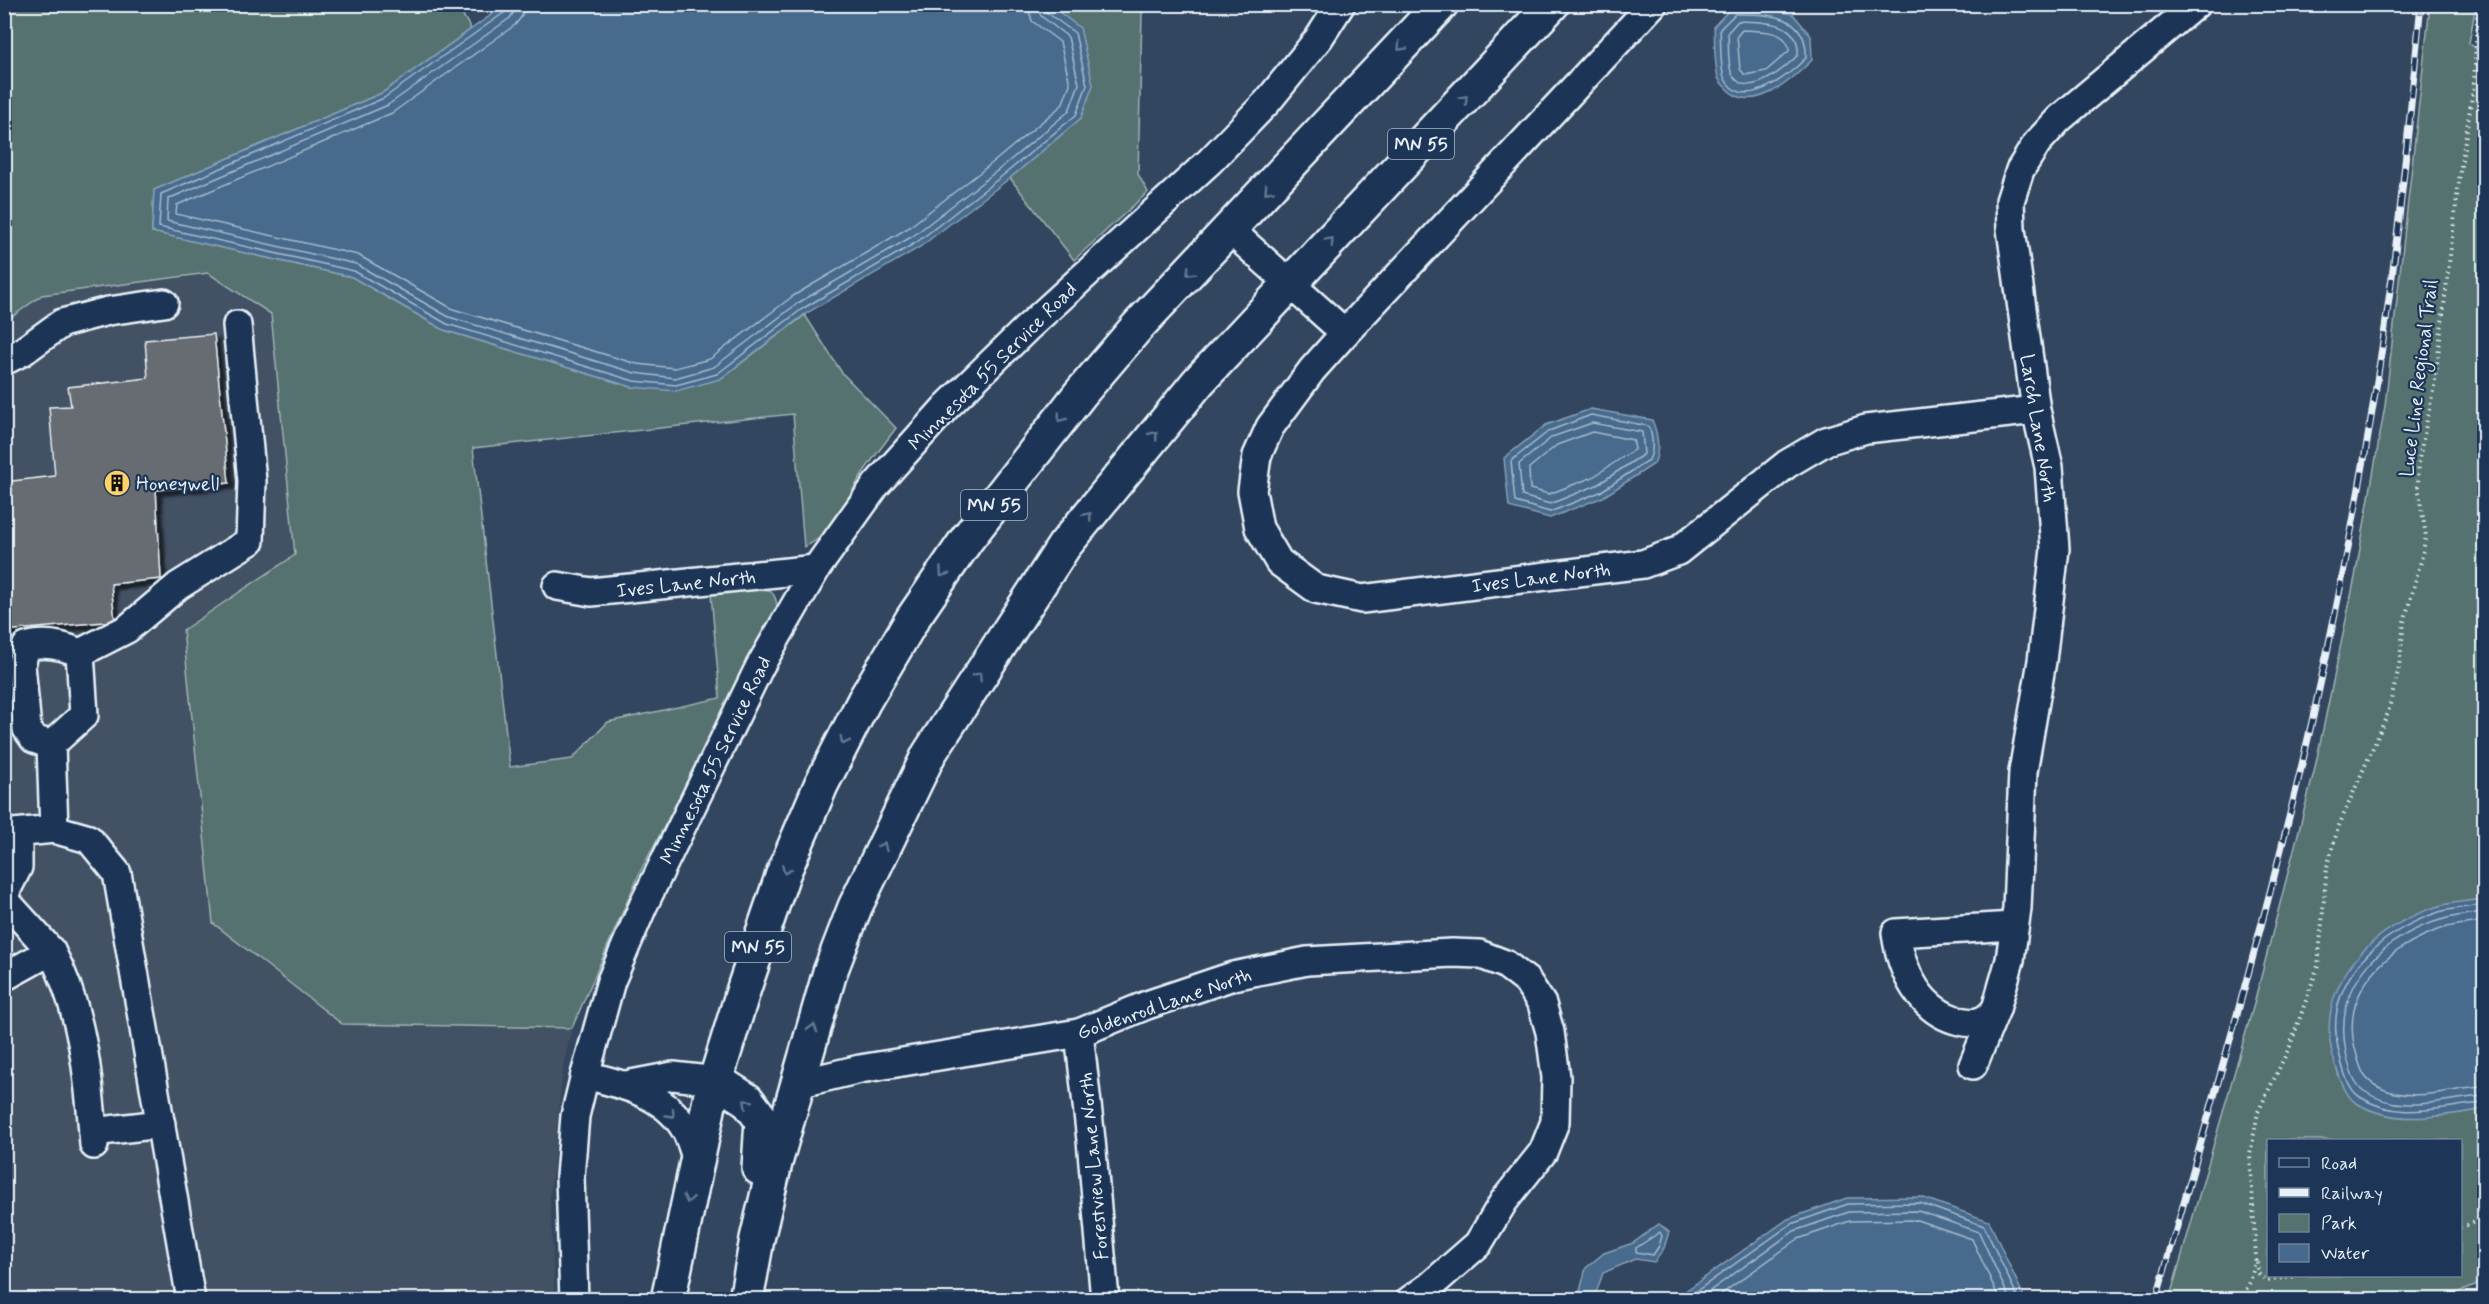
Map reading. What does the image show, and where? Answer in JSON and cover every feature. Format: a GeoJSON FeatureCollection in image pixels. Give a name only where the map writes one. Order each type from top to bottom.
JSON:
{"type":"FeatureCollection","features":[{"type":"Feature","properties":{"kind":"highway","name":"MN 55"},"geometry":{"type":"LineString","coordinates":[[668,1299],[711,1095],[783,874],[821,785],[853,722],[913,618],[967,539],[1080,394],[1138,326],[1441,4]]}},
{"type":"Feature","properties":{"kind":"highway","name":"MN 55"},"geometry":{"type":"LineString","coordinates":[[746,1299],[757,1239],[797,1084],[830,972],[855,907],[928,754],[1064,546],[1198,382],[1552,4]]}},
{"type":"Feature","properties":{"kind":"highway"},"geometry":{"type":"LineString","coordinates":[[717,1081],[747,1100],[762,1120],[759,1165],[732,1299]]}},
{"type":"Feature","properties":{"kind":"street","name":"Minnesota 55 Service Road"},"geometry":{"type":"LineString","coordinates":[[574,1299],[570,1177],[575,1116],[611,981],[643,906],[760,666],[816,569],[876,485],[947,406],[1026,329],[1210,161],[1268,100],[1319,38],[1341,4]]}},
{"type":"Feature","properties":{"kind":"street","name":"Ives Lane North"},"geometry":{"type":"LineString","coordinates":[[1653,4],[1345,333],[1312,370],[1270,427],[1257,456],[1252,491],[1259,528],[1279,562],[1316,589],[1362,599],[1643,564],[1678,551],[1787,464],[1826,441],[1866,429],[2036,410]]}},
{"type":"Feature","properties":{"kind":"street","name":"Larch Lane North"},"geometry":{"type":"LineString","coordinates":[[1973,1065],[1996,1010],[2010,960],[2017,908],[2023,772],[2042,662],[2055,549],[2049,467],[2036,410],[2010,229],[2010,201],[2020,170],[2037,143],[2059,119],[2196,4]]}},
{"type":"Feature","properties":{"kind":"street"},"geometry":{"type":"LineString","coordinates":[[1230,230],[1345,333]]}},
{"type":"Feature","properties":{"kind":"street"},"geometry":{"type":"LineString","coordinates":[[4,361],[22,352],[62,323],[108,310],[164,303]]}},
{"type":"Feature","properties":{"kind":"street"},"geometry":{"type":"LineString","coordinates":[[51,745],[34,739],[27,729],[21,665],[26,647],[37,643],[63,645],[80,652],[127,629],[178,586],[250,541],[252,481],[237,325]]}},
{"type":"Feature","properties":{"kind":"street","name":"Ives Lane North"},"geometry":{"type":"LineString","coordinates":[[557,586],[591,592],[816,569]]}},
{"type":"Feature","properties":{"kind":"street"},"geometry":{"type":"LineString","coordinates":[[54,830],[51,745],[84,715],[80,652]]}},
{"type":"Feature","properties":{"kind":"street"},"geometry":{"type":"LineString","coordinates":[[4,895],[18,867],[11,833],[54,830],[89,839],[117,873],[191,1299]]}},
{"type":"Feature","properties":{"kind":"street"},"geometry":{"type":"LineString","coordinates":[[4,899],[51,951],[64,975],[81,1033],[93,1138],[161,1124]]}},
{"type":"Feature","properties":{"kind":"street"},"geometry":{"type":"LineString","coordinates":[[1996,1010],[1985,1021],[1971,1024],[1948,1018],[1926,1003],[1909,978],[1899,956],[1896,933],[2014,926]]}},
{"type":"Feature","properties":{"kind":"street"},"geometry":{"type":"LineString","coordinates":[[4,977],[51,951]]}},
{"type":"Feature","properties":{"kind":"street","name":"Goldenrod Lane North"},"geometry":{"type":"LineString","coordinates":[[797,1084],[860,1069],[1078,1033],[1147,1005],[1233,976],[1307,962],[1452,953],[1479,954],[1505,964],[1527,981],[1542,1004],[1550,1032],[1556,1077],[1556,1122],[1543,1152],[1504,1201],[1478,1244],[1430,1286],[1410,1299]]}},
{"type":"Feature","properties":{"kind":"street","name":"Forestview Lane North"},"geometry":{"type":"LineString","coordinates":[[1078,1033],[1091,1140],[1105,1299]]}},
{"type":"Feature","properties":{"kind":"street"},"geometry":{"type":"LineString","coordinates":[[585,1076],[626,1085],[663,1104],[685,1129],[697,1160]]}},
{"type":"Feature","properties":{"kind":"street"},"geometry":{"type":"LineString","coordinates":[[626,1085],[673,1076],[717,1081]]}},
{"type":"Feature","properties":{"kind":"path","name":"Luce Line Regional Trail"},"geometry":{"type":"LineString","coordinates":[[2241,1299],[2250,1282],[2256,1258],[2250,1155],[2258,1112],[2290,1046],[2318,966],[2327,867],[2338,828],[2388,713],[2399,667],[2406,613],[2423,553],[2426,536],[2418,486],[2419,459],[2436,381],[2457,195],[2474,84],[2478,4]]}},
{"type":"Feature","properties":{"kind":"path"},"geometry":{"type":"LineString","coordinates":[[2462,1226],[2484,1219]]}},
{"type":"Feature","properties":{"kind":"path"},"geometry":{"type":"LineString","coordinates":[[2256,1258],[2259,1274],[2267,1281],[2286,1277]]}},
{"type":"Feature","properties":{"kind":"shaded area"},"geometry":{"type":"Polygon","coordinates":[[[208,273],[271,314],[295,555],[183,630],[342,1024],[572,1028],[563,1068],[550,1198],[555,1299],[5,1299],[4,322],[42,295],[208,273]]]}},
{"type":"Feature","properties":{"kind":"green space"},"geometry":{"type":"Polygon","coordinates":[[[5,4],[457,5],[471,29],[382,93],[154,190],[152,232],[352,277],[444,330],[632,387],[720,379],[805,315],[842,373],[896,428],[863,473],[832,525],[824,534],[804,547],[793,414],[473,448],[510,767],[572,759],[608,722],[720,698],[711,594],[765,589],[772,593],[777,604],[778,613],[640,872],[572,1028],[342,1024],[213,923],[183,630],[295,555],[271,314],[208,273],[42,295],[5,322],[5,4]]]}},
{"type":"Feature","properties":{"kind":"green space"},"geometry":{"type":"Polygon","coordinates":[[[1043,5],[1148,5],[1142,14],[1138,174],[1148,192],[1074,260],[1010,178],[1081,118],[1055,9],[1043,5]]]}},
{"type":"Feature","properties":{"kind":"green space"},"geometry":{"type":"Polygon","coordinates":[[[2430,5],[2476,5],[2469,43],[2484,55],[2484,899],[2440,906],[2332,1051],[2339,1077],[2354,1101],[2439,1116],[2484,1109],[2484,1276],[2475,1286],[2439,1299],[2169,1300],[2254,1004],[2314,772],[2355,577],[2385,406],[2430,5]]]}},
{"type":"Feature","properties":{"kind":"water"},"geometry":{"type":"Polygon","coordinates":[[[505,5],[1043,5],[1055,9],[1080,28],[1093,85],[1081,118],[1010,178],[920,247],[805,314],[720,379],[676,391],[632,387],[444,330],[352,277],[152,232],[154,190],[382,93],[505,5]]]}},
{"type":"Feature","properties":{"kind":"water"},"geometry":{"type":"Polygon","coordinates":[[[1731,8],[1763,8],[1793,14],[1811,36],[1812,60],[1772,92],[1748,99],[1736,96],[1719,80],[1715,58],[1714,26],[1731,8]]]}},
{"type":"Feature","properties":{"kind":"water"},"geometry":{"type":"Polygon","coordinates":[[[1591,409],[1652,420],[1658,442],[1654,464],[1603,497],[1550,518],[1509,507],[1504,458],[1546,425],[1591,409]]]}},
{"type":"Feature","properties":{"kind":"water"},"geometry":{"type":"Polygon","coordinates":[[[2484,899],[2484,1109],[2418,1118],[2385,1115],[2355,1102],[2347,1093],[2338,1072],[2332,1053],[2329,1027],[2333,1002],[2342,980],[2373,942],[2393,927],[2439,906],[2484,899]]]}},
{"type":"Feature","properties":{"kind":"water"},"geometry":{"type":"Polygon","coordinates":[[[1921,1197],[1989,1221],[2025,1299],[1674,1299],[1788,1219],[1847,1198],[1921,1197]]]}},
{"type":"Feature","properties":{"kind":"water"},"geometry":{"type":"Polygon","coordinates":[[[1659,1224],[1669,1232],[1664,1248],[1655,1262],[1635,1259],[1603,1273],[1595,1296],[1603,1299],[1578,1299],[1586,1268],[1604,1253],[1633,1243],[1659,1224]]]}},
{"type":"Feature","properties":{"kind":"building","name":"Honeywell"},"geometry":{"type":"Polygon","coordinates":[[[214,334],[229,483],[156,490],[161,579],[111,584],[115,621],[4,631],[4,482],[55,476],[49,407],[71,406],[68,387],[148,378],[145,340],[214,334]]]}},
{"type":"Feature","properties":{"kind":"railway"},"geometry":{"type":"LineString","coordinates":[[2156,1300],[2240,1005],[2279,857],[2298,783],[2338,599],[2386,324],[2421,4]]}},
{"type":"Feature","properties":{"kind":"place","name":"Honeywell"},"geometry":{"type":"Point","coordinates":[117,483]}}]}
